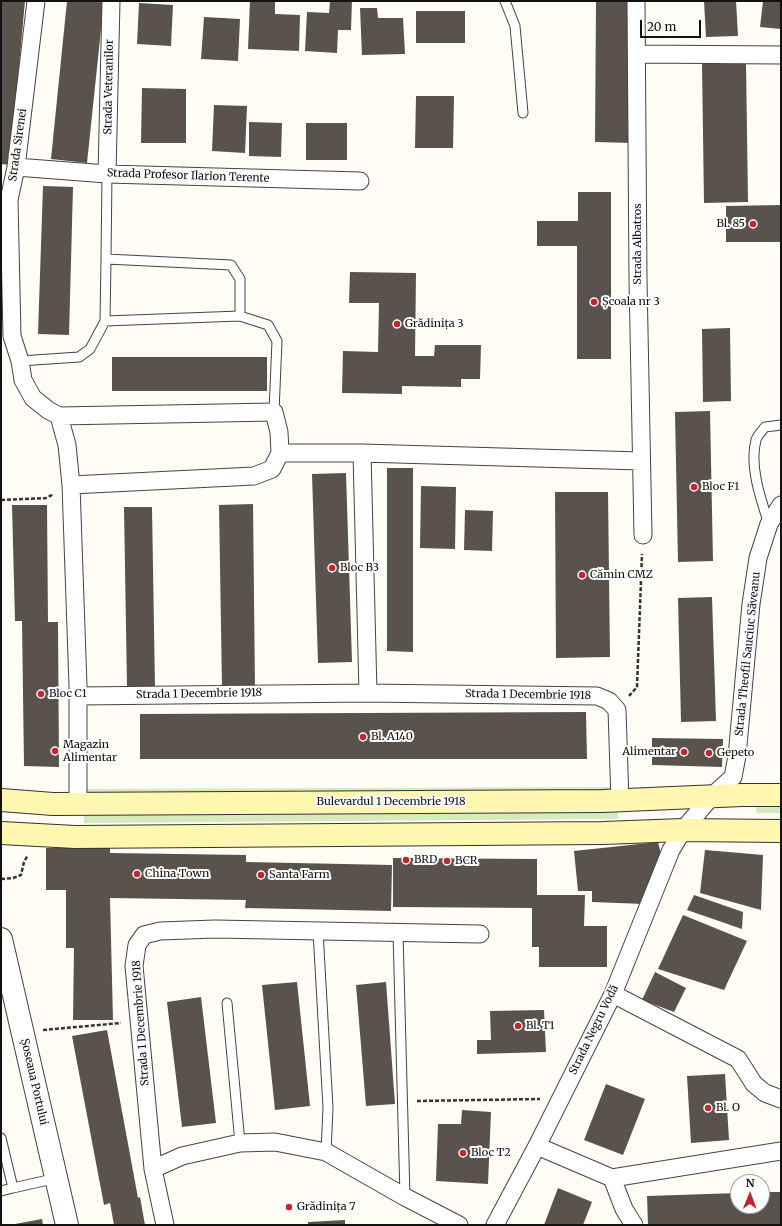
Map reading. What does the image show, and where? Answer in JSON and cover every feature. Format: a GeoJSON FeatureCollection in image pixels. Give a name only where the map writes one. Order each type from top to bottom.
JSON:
{"type":"FeatureCollection","features":[{"type":"Feature","properties":{"kind":"main road","name":"Bulevardul 1 Decembrie 1918"},"geometry":{"type":"LineString","coordinates":[[1,800],[54,804],[620,801],[742,795],[781,795]]}},
{"type":"Feature","properties":{"kind":"main road"},"geometry":{"type":"LineString","coordinates":[[1,833],[83,837],[603,833],[683,830],[781,831]]}},
{"type":"Feature","properties":{"kind":"street","name":"Strada Sirenei"},"geometry":{"type":"LineString","coordinates":[[36,1],[16,167],[9,200],[12,336],[20,360],[23,380],[33,398],[48,410],[59,416]]}},
{"type":"Feature","properties":{"kind":"street","name":"Strada Veteranilor"},"geometry":{"type":"LineString","coordinates":[[107,174],[111,1]]}},
{"type":"Feature","properties":{"kind":"street","name":"Strada Albatros"},"geometry":{"type":"LineString","coordinates":[[636,1],[638,279],[643,535]]}},
{"type":"Feature","properties":{"kind":"street"},"geometry":{"type":"LineString","coordinates":[[637,54],[781,55]]}},
{"type":"Feature","properties":{"kind":"street","name":"Strada Profesor Ilarion Terente"},"geometry":{"type":"LineString","coordinates":[[16,167],[107,174],[360,181]]}},
{"type":"Feature","properties":{"kind":"street"},"geometry":{"type":"LineString","coordinates":[[71,485],[254,476],[272,469],[280,453],[279,432],[274,412],[59,416],[67,445],[71,485],[78,696],[78,803]]}},
{"type":"Feature","properties":{"kind":"street"},"geometry":{"type":"LineString","coordinates":[[280,453],[362,453],[641,461]]}},
{"type":"Feature","properties":{"kind":"street"},"geometry":{"type":"LineString","coordinates":[[362,453],[368,693]]}},
{"type":"Feature","properties":{"kind":"street","name":"Strada Theofil Sauciuc Săveanu"},"geometry":{"type":"LineString","coordinates":[[683,830],[710,797],[733,777],[737,756],[751,604],[758,558],[769,524],[781,505]]}},
{"type":"Feature","properties":{"kind":"street","name":"Strada 1 Decembrie 1918"},"geometry":{"type":"LineString","coordinates":[[78,696],[368,693],[597,696],[609,701],[617,710]]}},
{"type":"Feature","properties":{"kind":"street"},"geometry":{"type":"LineString","coordinates":[[617,710],[620,801]]}},
{"type":"Feature","properties":{"kind":"street","name":"Strada Negru Vodă"},"geometry":{"type":"LineString","coordinates":[[495,1225],[537,1146],[613,994],[671,850],[683,830]]}},
{"type":"Feature","properties":{"kind":"street","name":"Strada 1 Decembrie 1918"},"geometry":{"type":"LineString","coordinates":[[153,1169],[134,966],[137,945],[144,935],[160,931],[215,930],[480,934]]}},
{"type":"Feature","properties":{"kind":"street","name":"Șoseaua Portului"},"geometry":{"type":"LineString","coordinates":[[1,939],[67,1225]]}},
{"type":"Feature","properties":{"kind":"street"},"geometry":{"type":"LineString","coordinates":[[613,994],[738,1059],[754,1084],[765,1094],[781,1099]]}},
{"type":"Feature","properties":{"kind":"street"},"geometry":{"type":"LineString","coordinates":[[165,1225],[153,1169],[182,1156],[240,1143],[275,1142],[326,1152],[405,1197],[459,1225]]}},
{"type":"Feature","properties":{"kind":"street"},"geometry":{"type":"LineString","coordinates":[[537,1146],[612,1178],[781,1151]]}},
{"type":"Feature","properties":{"kind":"street"},"geometry":{"type":"LineString","coordinates":[[612,1178],[624,1209],[634,1225]]}},
{"type":"Feature","properties":{"kind":"street"},"geometry":{"type":"LineString","coordinates":[[618,1225],[624,1209]]}},
{"type":"Feature","properties":{"kind":"lane"},"geometry":{"type":"LineString","coordinates":[[505,1],[515,26],[523,113]]}},
{"type":"Feature","properties":{"kind":"lane"},"geometry":{"type":"LineString","coordinates":[[20,360],[79,357],[90,349],[105,322],[107,174]]}},
{"type":"Feature","properties":{"kind":"lane"},"geometry":{"type":"LineString","coordinates":[[106,259],[231,265],[240,279],[240,316]]}},
{"type":"Feature","properties":{"kind":"lane"},"geometry":{"type":"LineString","coordinates":[[105,322],[240,316],[268,325],[277,341],[274,412]]}},
{"type":"Feature","properties":{"kind":"lane"},"geometry":{"type":"LineString","coordinates":[[769,524],[758,491],[754,462],[756,439],[765,427],[781,425]]}},
{"type":"Feature","properties":{"kind":"lane"},"geometry":{"type":"LineString","coordinates":[[318,931],[328,1108],[326,1152]]}},
{"type":"Feature","properties":{"kind":"lane"},"geometry":{"type":"LineString","coordinates":[[398,933],[405,1197]]}},
{"type":"Feature","properties":{"kind":"lane"},"geometry":{"type":"LineString","coordinates":[[227,1003],[240,1143]]}},
{"type":"Feature","properties":{"kind":"lane"},"geometry":{"type":"LineString","coordinates":[[1,1138],[13,1188]]}},
{"type":"Feature","properties":{"kind":"lane"},"geometry":{"type":"LineString","coordinates":[[1,1191],[56,1178]]}},
{"type":"Feature","properties":{"kind":"path"},"geometry":{"type":"LineString","coordinates":[[1,500],[46,498],[71,485]]}},
{"type":"Feature","properties":{"kind":"path"},"geometry":{"type":"LineString","coordinates":[[617,710],[637,686],[643,535]]}},
{"type":"Feature","properties":{"kind":"path"},"geometry":{"type":"LineString","coordinates":[[22,1032],[139,1021]]}},
{"type":"Feature","properties":{"kind":"path"},"geometry":{"type":"LineString","coordinates":[[403,1102],[560,1099]]}},
{"type":"Feature","properties":{"kind":"green space"},"geometry":{"type":"Polygon","coordinates":[[[618,787],[618,819],[84,823],[83,789],[618,787]]]}},
{"type":"Feature","properties":{"kind":"green space"},"geometry":{"type":"Polygon","coordinates":[[[754,799],[781,799],[781,813],[757,813],[754,799]]]}},
{"type":"Feature","properties":{"kind":"building"},"geometry":{"type":"Polygon","coordinates":[[[1,1],[25,1],[10,165],[1,164],[1,1]]]}},
{"type":"Feature","properties":{"kind":"building"},"geometry":{"type":"Polygon","coordinates":[[[67,1],[104,1],[87,163],[51,159],[67,1]]]}},
{"type":"Feature","properties":{"kind":"building"},"geometry":{"type":"Polygon","coordinates":[[[250,1],[275,2],[275,14],[300,15],[299,51],[248,49],[250,1]]]}},
{"type":"Feature","properties":{"kind":"building"},"geometry":{"type":"Polygon","coordinates":[[[330,1],[352,1],[351,30],[338,30],[337,53],[305,51],[307,12],[329,13],[330,1]]]}},
{"type":"Feature","properties":{"kind":"building"},"geometry":{"type":"Polygon","coordinates":[[[596,1],[633,1],[632,143],[595,142],[596,1]]]}},
{"type":"Feature","properties":{"kind":"building"},"geometry":{"type":"Polygon","coordinates":[[[704,1],[736,1],[738,36],[706,37],[704,1]]]}},
{"type":"Feature","properties":{"kind":"building"},"geometry":{"type":"Polygon","coordinates":[[[763,1],[781,1],[781,29],[760,27],[763,1]]]}},
{"type":"Feature","properties":{"kind":"building"},"geometry":{"type":"Polygon","coordinates":[[[139,3],[173,5],[171,46],[137,44],[139,3]]]}},
{"type":"Feature","properties":{"kind":"building"},"geometry":{"type":"Polygon","coordinates":[[[360,8],[377,8],[378,18],[403,18],[405,54],[362,55],[360,8]]]}},
{"type":"Feature","properties":{"kind":"building"},"geometry":{"type":"Polygon","coordinates":[[[416,11],[465,11],[465,43],[416,43],[416,11]]]}},
{"type":"Feature","properties":{"kind":"building"},"geometry":{"type":"Polygon","coordinates":[[[204,17],[240,19],[238,61],[201,59],[204,17]]]}},
{"type":"Feature","properties":{"kind":"building"},"geometry":{"type":"Polygon","coordinates":[[[746,63],[748,202],[704,203],[702,64],[746,63]]]}},
{"type":"Feature","properties":{"kind":"building"},"geometry":{"type":"Polygon","coordinates":[[[142,88],[186,89],[186,143],[141,143],[142,88]]]}},
{"type":"Feature","properties":{"kind":"building"},"geometry":{"type":"Polygon","coordinates":[[[416,96],[454,96],[453,148],[415,148],[416,96]]]}},
{"type":"Feature","properties":{"kind":"building"},"geometry":{"type":"Polygon","coordinates":[[[214,105],[247,106],[245,153],[212,151],[214,105]]]}},
{"type":"Feature","properties":{"kind":"building"},"geometry":{"type":"Polygon","coordinates":[[[249,122],[282,123],[281,157],[249,156],[249,122]]]}},
{"type":"Feature","properties":{"kind":"building"},"geometry":{"type":"Polygon","coordinates":[[[306,123],[347,123],[347,160],[306,160],[306,123]]]}},
{"type":"Feature","properties":{"kind":"building"},"geometry":{"type":"Polygon","coordinates":[[[43,186],[73,187],[69,335],[38,334],[43,186]]]}},
{"type":"Feature","properties":{"kind":"building","name":"Școala nr 3"},"geometry":{"type":"Polygon","coordinates":[[[578,192],[611,192],[611,359],[577,359],[577,246],[537,246],[537,221],[578,221],[578,192]]]}},
{"type":"Feature","properties":{"kind":"building","name":"Bl. 85"},"geometry":{"type":"Polygon","coordinates":[[[781,205],[781,242],[726,242],[726,206],[781,205]]]}},
{"type":"Feature","properties":{"kind":"building","name":"Grădinița 3"},"geometry":{"type":"Polygon","coordinates":[[[350,272],[416,273],[415,356],[434,356],[435,345],[481,345],[480,379],[461,379],[461,387],[402,386],[402,394],[342,393],[343,351],[378,352],[379,303],[349,303],[350,272]]]}},
{"type":"Feature","properties":{"kind":"building"},"geometry":{"type":"Polygon","coordinates":[[[730,328],[731,401],[703,402],[702,329],[730,328]]]}},
{"type":"Feature","properties":{"kind":"building"},"geometry":{"type":"Polygon","coordinates":[[[112,357],[267,357],[267,391],[112,391],[112,357]]]}},
{"type":"Feature","properties":{"kind":"building","name":"Bloc F1"},"geometry":{"type":"Polygon","coordinates":[[[710,411],[713,561],[678,562],[675,412],[710,411]]]}},
{"type":"Feature","properties":{"kind":"building"},"geometry":{"type":"Polygon","coordinates":[[[387,468],[413,468],[413,652],[387,651],[387,468]]]}},
{"type":"Feature","properties":{"kind":"building","name":"Bloc B3"},"geometry":{"type":"Polygon","coordinates":[[[346,473],[352,662],[318,663],[312,474],[346,473]]]}},
{"type":"Feature","properties":{"kind":"building"},"geometry":{"type":"Polygon","coordinates":[[[421,486],[456,487],[455,549],[420,548],[421,486]]]}},
{"type":"Feature","properties":{"kind":"building","name":"Cămin CMZ"},"geometry":{"type":"Polygon","coordinates":[[[555,492],[608,492],[610,657],[556,658],[555,492]]]}},
{"type":"Feature","properties":{"kind":"building"},"geometry":{"type":"Polygon","coordinates":[[[253,504],[255,688],[222,688],[219,505],[253,504]]]}},
{"type":"Feature","properties":{"kind":"building"},"geometry":{"type":"Polygon","coordinates":[[[12,505],[47,505],[48,622],[58,622],[59,767],[24,766],[22,621],[15,621],[12,505]]]}},
{"type":"Feature","properties":{"kind":"building"},"geometry":{"type":"Polygon","coordinates":[[[124,507],[152,507],[155,688],[127,688],[124,507]]]}},
{"type":"Feature","properties":{"kind":"building"},"geometry":{"type":"Polygon","coordinates":[[[465,510],[493,511],[492,551],[464,550],[465,510]]]}},
{"type":"Feature","properties":{"kind":"building"},"geometry":{"type":"Polygon","coordinates":[[[712,597],[716,721],[681,722],[678,598],[712,597]]]}},
{"type":"Feature","properties":{"kind":"building","name":"Bl. A140"},"geometry":{"type":"Polygon","coordinates":[[[586,712],[587,759],[140,759],[140,714],[586,712]]]}},
{"type":"Feature","properties":{"kind":"building"},"geometry":{"type":"Polygon","coordinates":[[[652,738],[723,739],[722,767],[652,765],[652,738]]]}},
{"type":"Feature","properties":{"kind":"building"},"geometry":{"type":"Polygon","coordinates":[[[658,842],[663,862],[644,904],[592,902],[592,891],[578,891],[574,851],[658,842]]]}},
{"type":"Feature","properties":{"kind":"building"},"geometry":{"type":"Polygon","coordinates":[[[46,848],[110,848],[110,853],[246,855],[246,862],[392,865],[391,911],[245,908],[246,900],[110,898],[113,1020],[73,1020],[74,948],[66,948],[66,890],[46,890],[46,848]]]}},
{"type":"Feature","properties":{"kind":"building"},"geometry":{"type":"Polygon","coordinates":[[[705,850],[763,855],[761,910],[700,893],[705,850]]]}},
{"type":"Feature","properties":{"kind":"building"},"geometry":{"type":"Polygon","coordinates":[[[393,858],[537,859],[537,895],[585,895],[584,926],[607,926],[607,967],[539,967],[539,947],[532,947],[532,908],[393,907],[393,858]]]}},
{"type":"Feature","properties":{"kind":"building"},"geometry":{"type":"Polygon","coordinates":[[[694,895],[743,912],[742,929],[687,910],[694,895]]]}},
{"type":"Feature","properties":{"kind":"building"},"geometry":{"type":"Polygon","coordinates":[[[683,915],[747,941],[724,990],[658,969],[683,915]]]}},
{"type":"Feature","properties":{"kind":"building"},"geometry":{"type":"Polygon","coordinates":[[[655,972],[686,988],[674,1012],[642,1000],[655,972]]]}},
{"type":"Feature","properties":{"kind":"building"},"geometry":{"type":"Polygon","coordinates":[[[297,982],[310,1106],[275,1110],[262,985],[297,982]]]}},
{"type":"Feature","properties":{"kind":"building"},"geometry":{"type":"Polygon","coordinates":[[[386,982],[395,1104],[366,1106],[356,985],[386,982]]]}},
{"type":"Feature","properties":{"kind":"building"},"geometry":{"type":"Polygon","coordinates":[[[201,997],[216,1123],[182,1127],[167,1002],[201,997]]]}},
{"type":"Feature","properties":{"kind":"building","name":"Bl. T1"},"geometry":{"type":"Polygon","coordinates":[[[544,1010],[546,1052],[477,1054],[477,1040],[491,1040],[490,1011],[544,1010]]]}},
{"type":"Feature","properties":{"kind":"building"},"geometry":{"type":"Polygon","coordinates":[[[107,1030],[138,1198],[140,1197],[145,1225],[114,1225],[110,1203],[104,1205],[72,1036],[107,1030]]]}},
{"type":"Feature","properties":{"kind":"building","name":"Bl. O"},"geometry":{"type":"Polygon","coordinates":[[[725,1074],[729,1140],[691,1143],[687,1076],[725,1074]]]}},
{"type":"Feature","properties":{"kind":"building"},"geometry":{"type":"Polygon","coordinates":[[[606,1084],[645,1099],[623,1155],[584,1140],[606,1084]]]}},
{"type":"Feature","properties":{"kind":"building","name":"Bloc T2"},"geometry":{"type":"Polygon","coordinates":[[[462,1110],[491,1112],[488,1184],[436,1181],[438,1124],[461,1124],[462,1110]]]}},
{"type":"Feature","properties":{"kind":"building"},"geometry":{"type":"Polygon","coordinates":[[[558,1188],[592,1202],[583,1225],[544,1225],[558,1188]]]}},
{"type":"Feature","properties":{"kind":"building"},"geometry":{"type":"Polygon","coordinates":[[[770,1192],[781,1192],[781,1225],[648,1225],[647,1196],[730,1193],[730,1214],[770,1214],[770,1192]]]}},
{"type":"Feature","properties":{"kind":"building"},"geometry":{"type":"Polygon","coordinates":[[[42,1219],[43,1225],[15,1225],[15,1224],[42,1219]]]}},
{"type":"Feature","properties":{"kind":"building"},"geometry":{"type":"Polygon","coordinates":[[[345,1220],[345,1225],[308,1225],[308,1222],[345,1220]]]}},
{"type":"Feature","properties":{"kind":"place","name":"Bl. 85"},"geometry":{"type":"Point","coordinates":[753,224]}},
{"type":"Feature","properties":{"kind":"place","name":"Școala nr 3"},"geometry":{"type":"Point","coordinates":[594,302]}},
{"type":"Feature","properties":{"kind":"place","name":"Grădinița 3"},"geometry":{"type":"Point","coordinates":[397,324]}},
{"type":"Feature","properties":{"kind":"place","name":"Bloc F1"},"geometry":{"type":"Point","coordinates":[694,487]}},
{"type":"Feature","properties":{"kind":"place","name":"Bloc B3"},"geometry":{"type":"Point","coordinates":[332,568]}},
{"type":"Feature","properties":{"kind":"place","name":"Cămin CMZ"},"geometry":{"type":"Point","coordinates":[582,575]}},
{"type":"Feature","properties":{"kind":"place","name":"Bloc C1"},"geometry":{"type":"Point","coordinates":[41,694]}},
{"type":"Feature","properties":{"kind":"place","name":"Bl. A140"},"geometry":{"type":"Point","coordinates":[363,737]}},
{"type":"Feature","properties":{"kind":"place","name":"Magazin Alimentar"},"geometry":{"type":"Point","coordinates":[55,751]}},
{"type":"Feature","properties":{"kind":"place","name":"Alimentar"},"geometry":{"type":"Point","coordinates":[684,752]}},
{"type":"Feature","properties":{"kind":"place","name":"Gepeto"},"geometry":{"type":"Point","coordinates":[709,753]}},
{"type":"Feature","properties":{"kind":"place","name":"BRD"},"geometry":{"type":"Point","coordinates":[406,860]}},
{"type":"Feature","properties":{"kind":"place","name":"BCR"},"geometry":{"type":"Point","coordinates":[447,861]}},
{"type":"Feature","properties":{"kind":"place","name":"China Town"},"geometry":{"type":"Point","coordinates":[137,874]}},
{"type":"Feature","properties":{"kind":"place","name":"Santa Farm"},"geometry":{"type":"Point","coordinates":[261,875]}},
{"type":"Feature","properties":{"kind":"place","name":"Bl. T1"},"geometry":{"type":"Point","coordinates":[518,1026]}},
{"type":"Feature","properties":{"kind":"place","name":"Bl. O"},"geometry":{"type":"Point","coordinates":[708,1108]}},
{"type":"Feature","properties":{"kind":"place","name":"Bloc T2"},"geometry":{"type":"Point","coordinates":[463,1153]}},
{"type":"Feature","properties":{"kind":"place","name":"Grădinița 7"},"geometry":{"type":"Point","coordinates":[289,1207]}}]}
